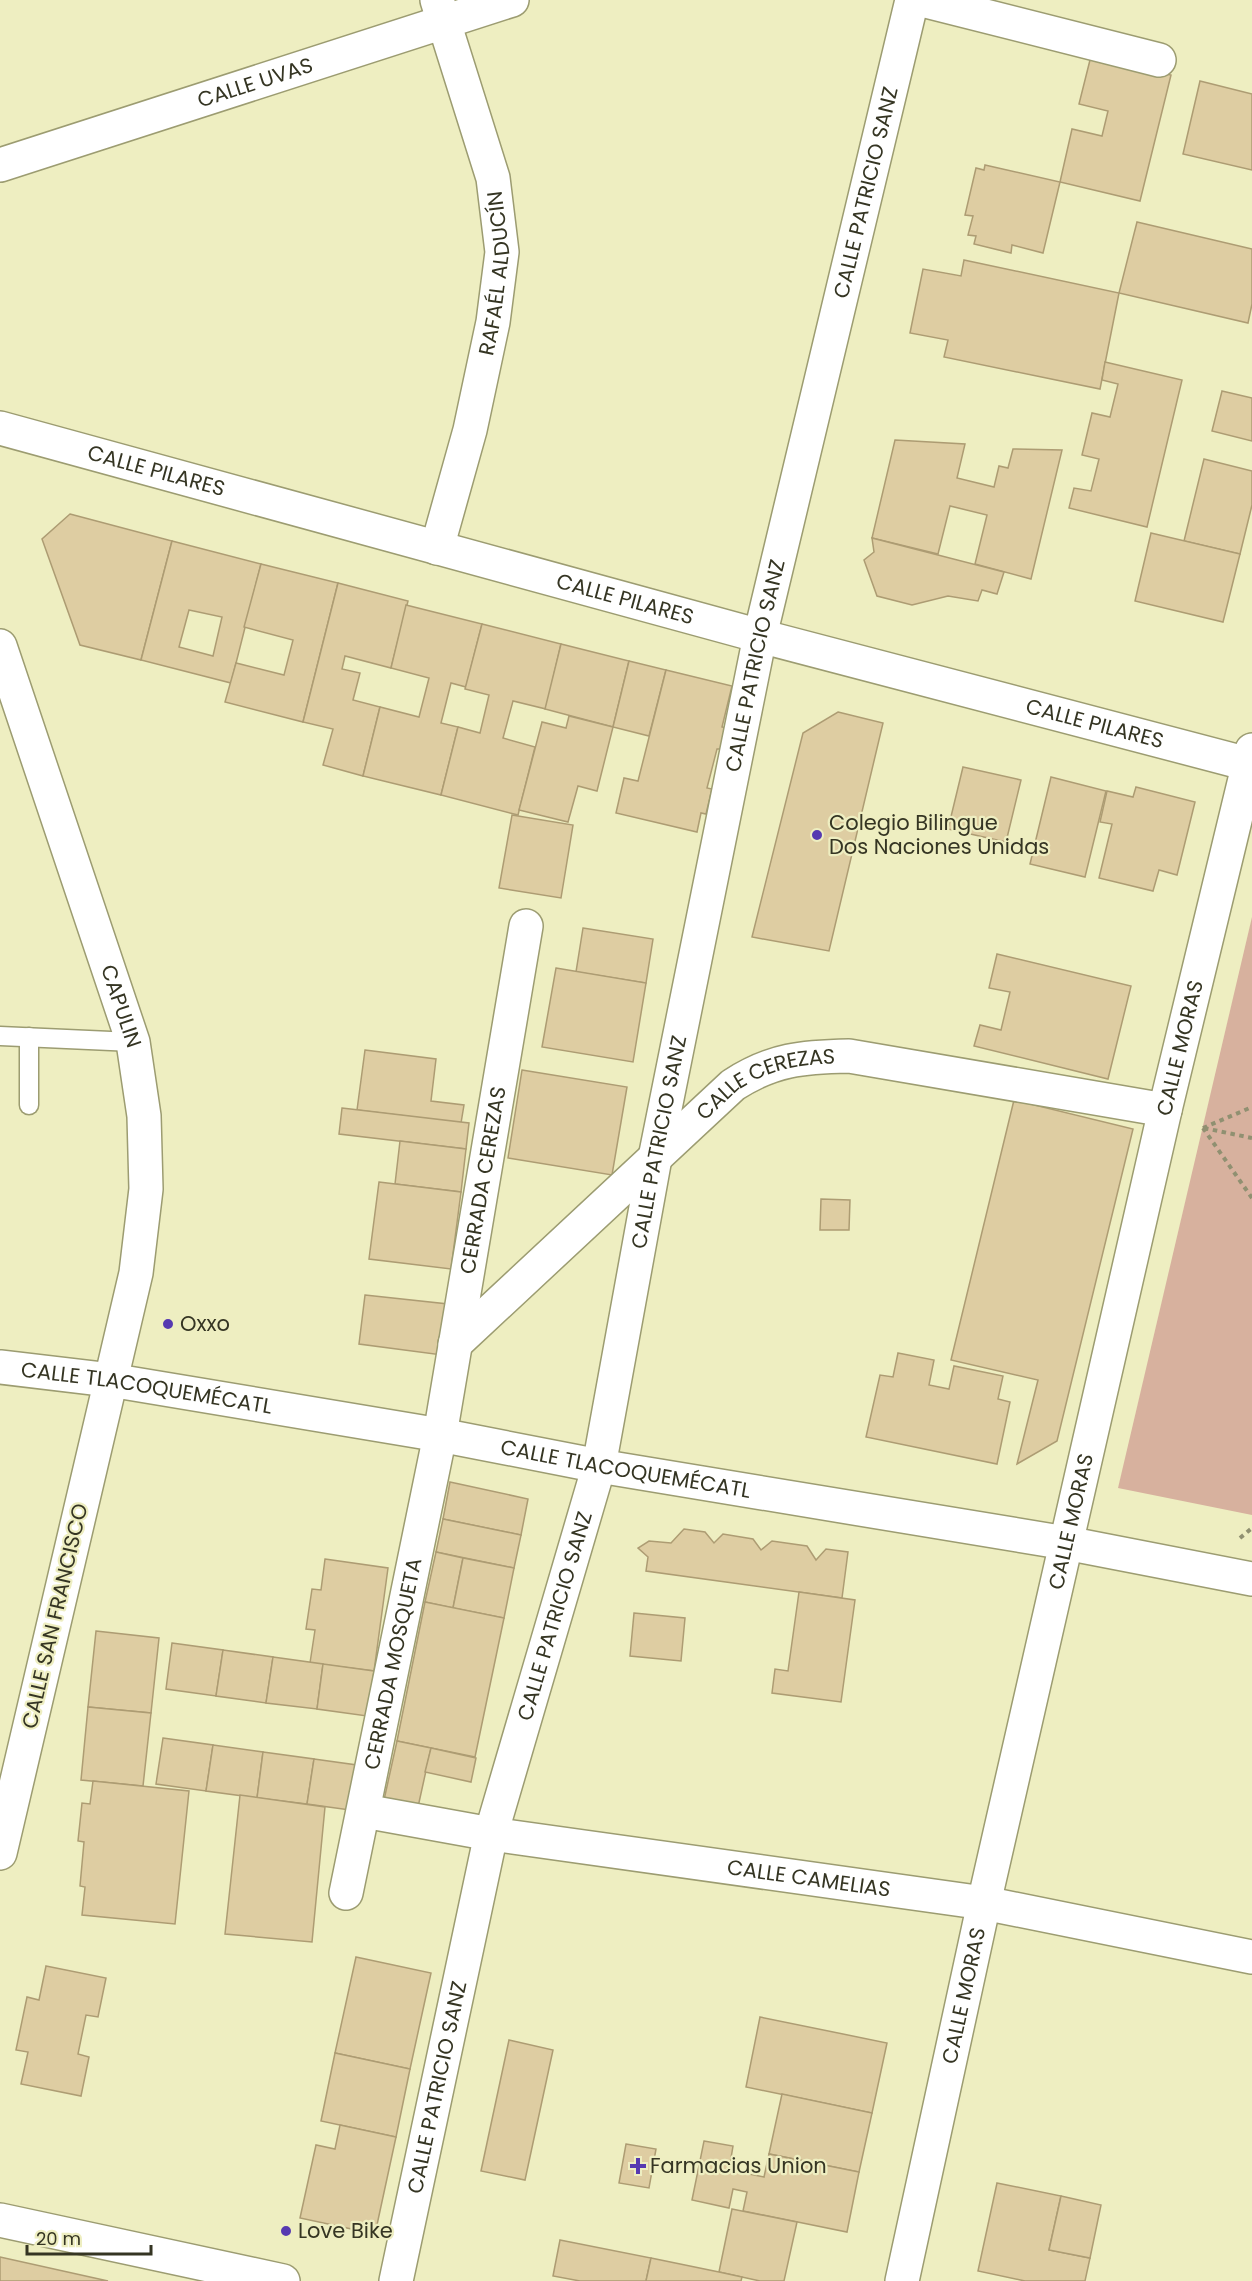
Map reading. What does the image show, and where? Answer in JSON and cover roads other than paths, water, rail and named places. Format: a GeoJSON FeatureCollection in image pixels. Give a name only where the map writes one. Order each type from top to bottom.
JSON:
{"type":"FeatureCollection","features":[{"type":"Feature","properties":{"kind":"street","name":"CALLE UVAS"},"geometry":{"type":"LineString","coordinates":[[0,165],[440,11],[512,0]]}},
{"type":"Feature","properties":{"kind":"street","name":"CALLE PATRICIO SANZ"},"geometry":{"type":"LineString","coordinates":[[396,2281],[491,1834],[598,1466],[655,1158],[760,636],[912,0]]}},
{"type":"Feature","properties":{"kind":"street"},"geometry":{"type":"LineString","coordinates":[[921,0],[1159,60]]}},
{"type":"Feature","properties":{"kind":"street","name":"RAFAÉL ALDUCÍN"},"geometry":{"type":"LineString","coordinates":[[437,548],[470,430],[493,322],[502,252],[493,178],[440,11]]}},
{"type":"Feature","properties":{"kind":"street","name":"CALLE PILARES"},"geometry":{"type":"LineString","coordinates":[[0,428],[760,636],[1251,760]]}},
{"type":"Feature","properties":{"kind":"street","name":"CAPULIN"},"geometry":{"type":"LineString","coordinates":[[0,645],[132,1042],[144,1116],[146,1189],[136,1273],[110,1380]]}},
{"type":"Feature","properties":{"kind":"street","name":"CALLE MORAS"},"geometry":{"type":"LineString","coordinates":[[902,2281],[984,1903],[1165,1110],[1251,760]]}},
{"type":"Feature","properties":{"kind":"street","name":"CERRADA CEREZAS"},"geometry":{"type":"LineString","coordinates":[[440,1435],[526,926]]}},
{"type":"Feature","properties":{"kind":"street","name":"CALLE CEREZAS"},"geometry":{"type":"LineString","coordinates":[[455,1344],[732,1085],[776,1062],[811,1056],[849,1056],[892,1061],[1165,1110]]}},
{"type":"Feature","properties":{"kind":"street","name":"CALLE TLACOQUEMÉCATL"},"geometry":{"type":"LineString","coordinates":[[0,1367],[110,1380],[440,1435],[598,1466],[1066,1543],[1252,1579]]}},
{"type":"Feature","properties":{"kind":"street","name":"CALLE SAN FRANCISCO"},"geometry":{"type":"LineString","coordinates":[[0,1852],[110,1380]]}},
{"type":"Feature","properties":{"kind":"street","name":"CERRADA MOSQUETA"},"geometry":{"type":"LineString","coordinates":[[346,1893],[440,1435]]}},
{"type":"Feature","properties":{"kind":"street","name":"CALLE CAMELIAS"},"geometry":{"type":"LineString","coordinates":[[364,1811],[491,1834],[984,1903],[1252,1957]]}},
{"type":"Feature","properties":{"kind":"street"},"geometry":{"type":"LineString","coordinates":[[0,2220],[283,2281]]}},
{"type":"Feature","properties":{"kind":"lane"},"geometry":{"type":"LineString","coordinates":[[0,1036],[132,1042]]}},
{"type":"Feature","properties":{"kind":"lane"},"geometry":{"type":"LineString","coordinates":[[29,1037],[29,1105]]}},
{"type":"Feature","properties":{"kind":"place","name":"Colegio Bilingue Dos Naciones Unidas"},"geometry":{"type":"Point","coordinates":[817,835]}},
{"type":"Feature","properties":{"kind":"place","name":"Oxxo"},"geometry":{"type":"Point","coordinates":[168,1324]}},
{"type":"Feature","properties":{"kind":"place","name":"Farmacias Union"},"geometry":{"type":"Point","coordinates":[638,2166]}},
{"type":"Feature","properties":{"kind":"place","name":"Love Bike"},"geometry":{"type":"Point","coordinates":[286,2231]}}]}
